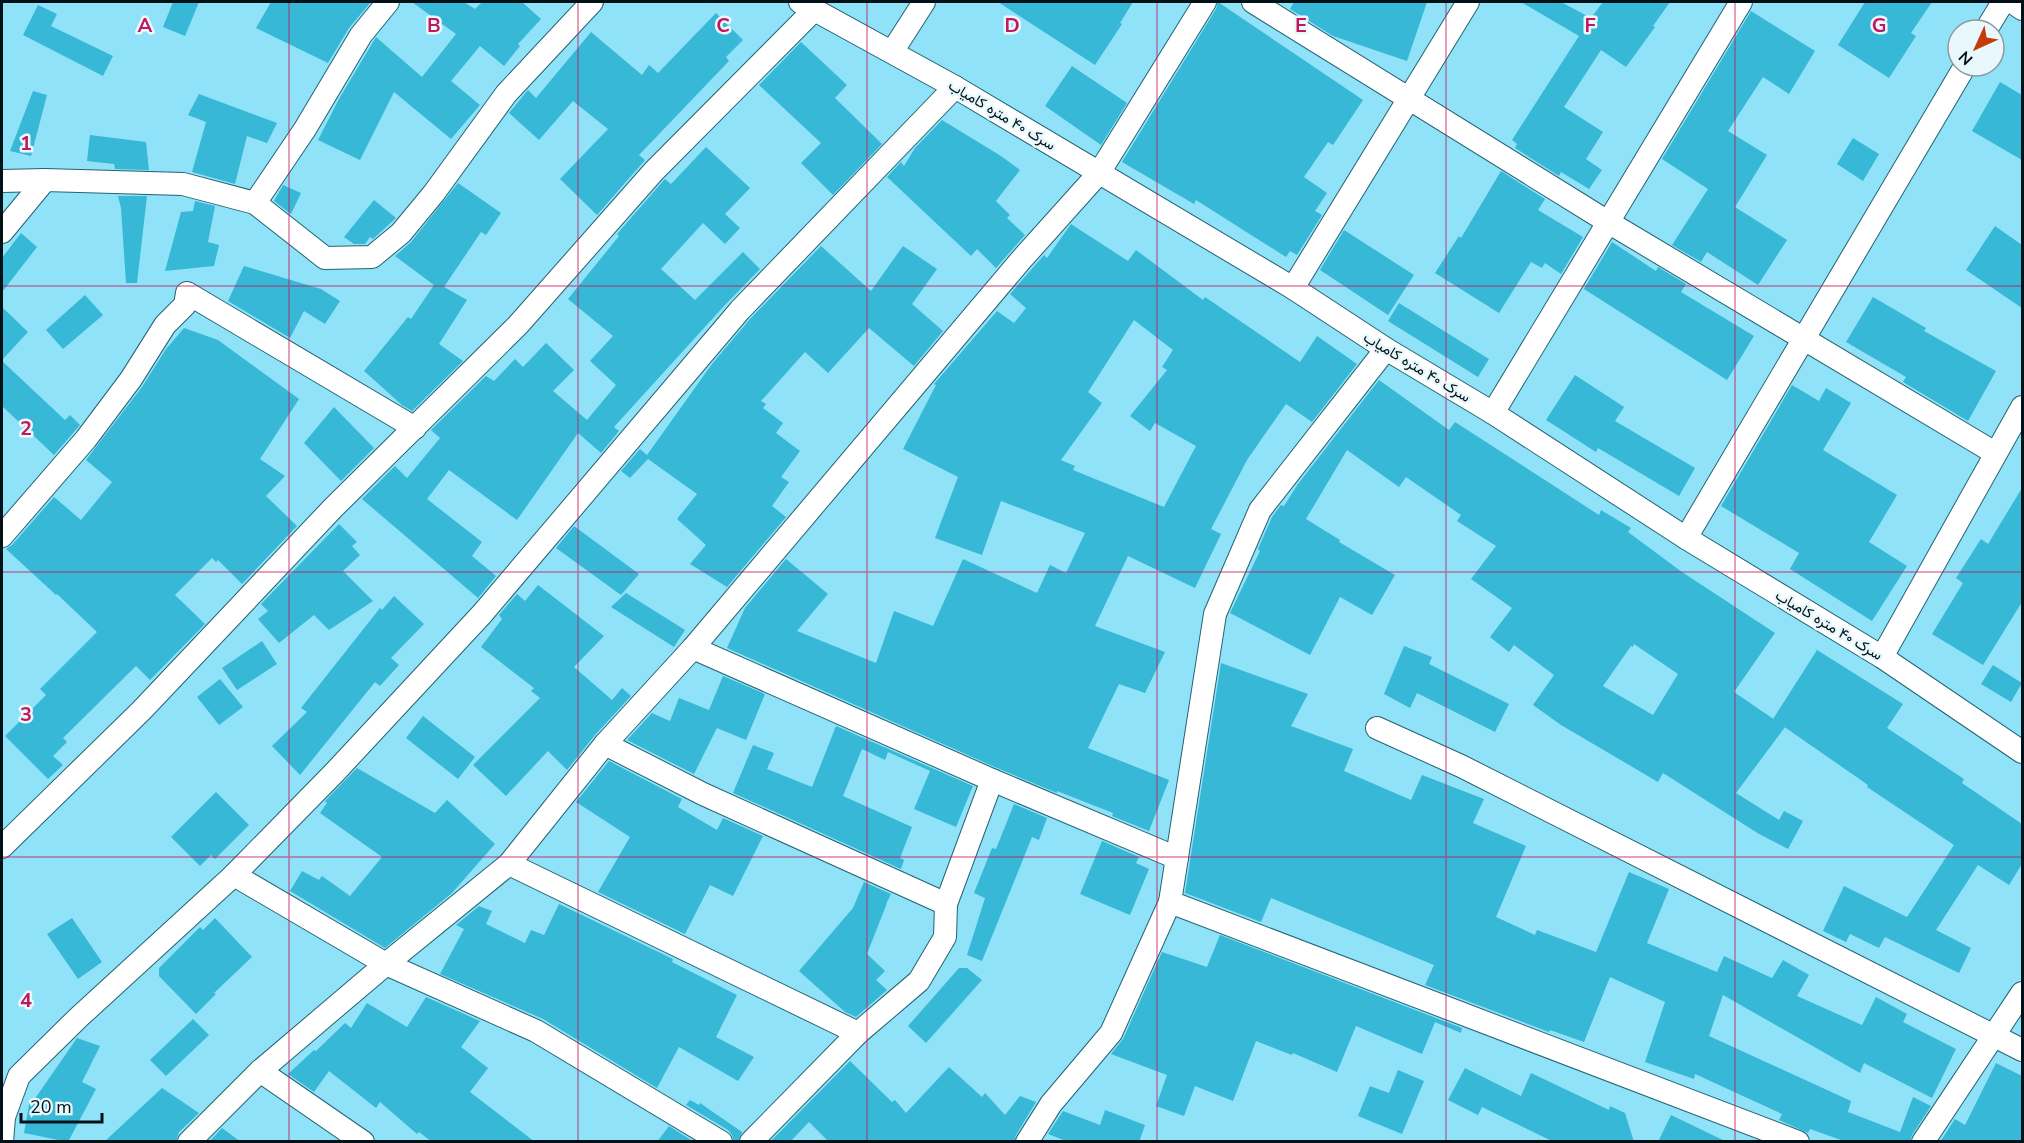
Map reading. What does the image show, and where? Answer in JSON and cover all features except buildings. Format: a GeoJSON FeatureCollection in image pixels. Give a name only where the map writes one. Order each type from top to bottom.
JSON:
{"type":"FeatureCollection","features":[{"type":"Feature","properties":{"kind":"street"},"geometry":{"type":"LineString","coordinates":[[255,203],[305,129],[362,35],[388,2]]}},
{"type":"Feature","properties":{"kind":"street"},"geometry":{"type":"LineString","coordinates":[[2,182],[45,180],[183,184],[255,203],[325,258],[372,257],[401,233],[434,193],[506,94],[592,2]]}},
{"type":"Feature","properties":{"kind":"street"},"geometry":{"type":"LineString","coordinates":[[892,52],[924,2]]}},
{"type":"Feature","properties":{"kind":"street"},"geometry":{"type":"LineString","coordinates":[[189,1142],[260,1071],[509,864],[605,744],[693,648],[1021,260],[1100,172],[1205,2]]}},
{"type":"Feature","properties":{"kind":"street"},"geometry":{"type":"LineString","coordinates":[[1253,2],[1608,222],[1995,453]]}},
{"type":"Feature","properties":{"kind":"street"},"geometry":{"type":"LineString","coordinates":[[1293,288],[1467,2]]}},
{"type":"Feature","properties":{"kind":"street"},"geometry":{"type":"LineString","coordinates":[[1493,413],[1741,2]]}},
{"type":"Feature","properties":{"kind":"street"},"geometry":{"type":"LineString","coordinates":[[1993,18],[2003,2]]}},
{"type":"Feature","properties":{"kind":"street"},"geometry":{"type":"LineString","coordinates":[[2012,2],[2022,9]]}},
{"type":"Feature","properties":{"kind":"street"},"geometry":{"type":"LineString","coordinates":[[2,847],[142,710],[333,508],[518,325],[654,171],[807,6]]}},
{"type":"Feature","properties":{"kind":"street","name":"سرک ۴۰ متره کامیاب"},"geometry":{"type":"LineString","coordinates":[[807,6],[955,87],[1293,288],[1386,349],[1493,413],[1686,538],[1881,657],[2022,752]]}},
{"type":"Feature","properties":{"kind":"street"},"geometry":{"type":"LineString","coordinates":[[1686,538],[1958,78]]}},
{"type":"Feature","properties":{"kind":"street"},"geometry":{"type":"LineString","coordinates":[[2,1142],[4,1117],[19,1076],[79,1017],[234,875],[335,772],[482,614],[740,310],[955,87]]}},
{"type":"Feature","properties":{"kind":"street"},"geometry":{"type":"LineString","coordinates":[[2,232],[45,180]]}},
{"type":"Feature","properties":{"kind":"street"},"geometry":{"type":"LineString","coordinates":[[2,536],[86,439],[131,379],[165,325],[185,304],[188,293],[415,428]]}},
{"type":"Feature","properties":{"kind":"street"},"geometry":{"type":"LineString","coordinates":[[1027,1142],[1052,1104],[1111,1033],[1170,902],[1215,614],[1260,510],[1386,349]]}},
{"type":"Feature","properties":{"kind":"street"},"geometry":{"type":"LineString","coordinates":[[1881,657],[2022,407]]}},
{"type":"Feature","properties":{"kind":"street"},"geometry":{"type":"LineString","coordinates":[[693,648],[992,780],[1178,858]]}},
{"type":"Feature","properties":{"kind":"street"},"geometry":{"type":"LineString","coordinates":[[1377,728],[1461,766],[2022,1050]]}},
{"type":"Feature","properties":{"kind":"street"},"geometry":{"type":"LineString","coordinates":[[605,744],[703,794],[946,904]]}},
{"type":"Feature","properties":{"kind":"street"},"geometry":{"type":"LineString","coordinates":[[751,1142],[858,1033],[919,981],[945,937],[946,904],[992,780]]}},
{"type":"Feature","properties":{"kind":"street"},"geometry":{"type":"LineString","coordinates":[[509,864],[858,1033]]}},
{"type":"Feature","properties":{"kind":"street"},"geometry":{"type":"LineString","coordinates":[[234,875],[386,964],[536,1031],[721,1142]]}},
{"type":"Feature","properties":{"kind":"street"},"geometry":{"type":"LineString","coordinates":[[1170,902],[1798,1142]]}},
{"type":"Feature","properties":{"kind":"street"},"geometry":{"type":"LineString","coordinates":[[1923,1142],[2022,993]]}},
{"type":"Feature","properties":{"kind":"street"},"geometry":{"type":"LineString","coordinates":[[260,1071],[363,1142]]}}]}
